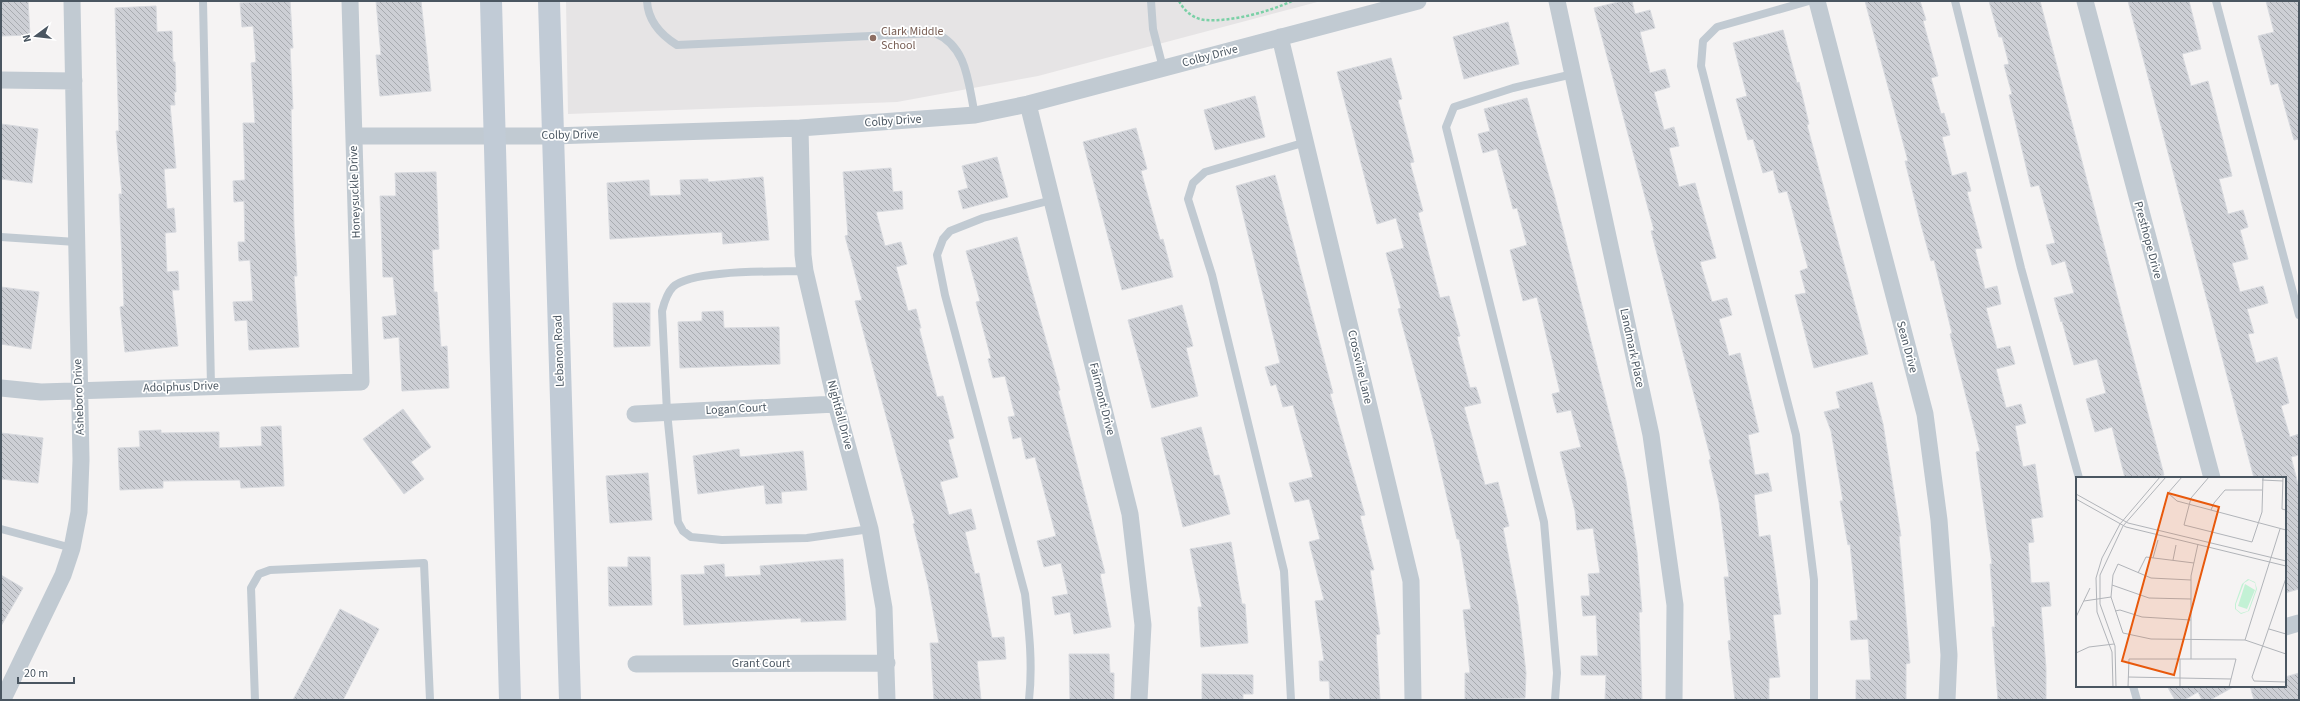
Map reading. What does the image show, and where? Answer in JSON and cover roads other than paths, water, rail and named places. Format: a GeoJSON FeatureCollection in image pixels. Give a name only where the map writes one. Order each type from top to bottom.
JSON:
{"type":"FeatureCollection","features":[{"type":"Feature","properties":{"kind":"main road"},"geometry":{"type":"LineString","coordinates":[[491,1],[510,700]]}},
{"type":"Feature","properties":{"kind":"main road","name":"Lebanon Road"},"geometry":{"type":"LineString","coordinates":[[549,1],[570,700]]}},
{"type":"Feature","properties":{"kind":"street","name":"Asheboro Drive"},"geometry":{"type":"LineString","coordinates":[[2,696],[63,575],[72,548],[79,512],[81,460],[78,391],[72,1]]}},
{"type":"Feature","properties":{"kind":"street","name":"Honeysuckle Drive"},"geometry":{"type":"LineString","coordinates":[[350,1],[361,382]]}},
{"type":"Feature","properties":{"kind":"street","name":"Colby Drive"},"geometry":{"type":"LineString","coordinates":[[354,136],[552,136],[800,128],[975,115],[1028,104],[1418,1]]}},
{"type":"Feature","properties":{"kind":"street","name":"Landmark Place"},"geometry":{"type":"LineString","coordinates":[[1557,1],[1650,435],[1675,605],[1674,700]]}},
{"type":"Feature","properties":{"kind":"street","name":"Sean Drive"},"geometry":{"type":"LineString","coordinates":[[1817,1],[1924,414],[1939,520],[1949,655],[1947,700]]}},
{"type":"Feature","properties":{"kind":"street","name":"Presthope Drive"},"geometry":{"type":"LineString","coordinates":[[2085,1],[2212,477]]}},
{"type":"Feature","properties":{"kind":"street","name":"Crossvine Lane"},"geometry":{"type":"LineString","coordinates":[[1280,37],[1411,581],[1413,700]]}},
{"type":"Feature","properties":{"kind":"street"},"geometry":{"type":"LineString","coordinates":[[1,80],[74,81]]}},
{"type":"Feature","properties":{"kind":"street","name":"Fairmont Drive"},"geometry":{"type":"LineString","coordinates":[[1028,104],[1130,514],[1143,626],[1140,700]]}},
{"type":"Feature","properties":{"kind":"street","name":"Nightfall Drive"},"geometry":{"type":"LineString","coordinates":[[800,128],[805,271],[836,404],[870,528],[884,608],[887,663],[887,700]]}},
{"type":"Feature","properties":{"kind":"street","name":"Adolphus Drive"},"geometry":{"type":"LineString","coordinates":[[1,388],[41,392],[361,382]]}},
{"type":"Feature","properties":{"kind":"street","name":"Logan Court"},"geometry":{"type":"LineString","coordinates":[[635,414],[836,404]]}},
{"type":"Feature","properties":{"kind":"street"},"geometry":{"type":"LineString","coordinates":[[2286,627],[2299,623]]}},
{"type":"Feature","properties":{"kind":"street","name":"Grant Court"},"geometry":{"type":"LineString","coordinates":[[636,664],[887,663]]}},
{"type":"Feature","properties":{"kind":"lane"},"geometry":{"type":"LineString","coordinates":[[203,1],[211,386]]}},
{"type":"Feature","properties":{"kind":"lane"},"geometry":{"type":"LineString","coordinates":[[647,1],[653,22],[664,36],[677,45],[935,33],[950,40],[960,53],[975,115]]}},
{"type":"Feature","properties":{"kind":"lane"},"geometry":{"type":"LineString","coordinates":[[1151,1],[1153,29],[1163,68]]}},
{"type":"Feature","properties":{"kind":"lane"},"geometry":{"type":"LineString","coordinates":[[1809,1],[1717,27],[1702,41],[1701,66],[1796,435],[1814,580],[1814,700]]}},
{"type":"Feature","properties":{"kind":"lane"},"geometry":{"type":"LineString","coordinates":[[1955,1],[2021,268],[2079,477]]}},
{"type":"Feature","properties":{"kind":"lane"},"geometry":{"type":"LineString","coordinates":[[2216,1],[2299,315]]}},
{"type":"Feature","properties":{"kind":"lane"},"geometry":{"type":"LineString","coordinates":[[1555,700],[1558,673],[1544,522],[1446,127],[1454,107],[1513,88],[1573,74]]}},
{"type":"Feature","properties":{"kind":"lane"},"geometry":{"type":"LineString","coordinates":[[1291,700],[1284,570],[1212,275],[1188,199],[1193,183],[1205,172],[1306,142]]}},
{"type":"Feature","properties":{"kind":"lane"},"geometry":{"type":"LineString","coordinates":[[1029,700],[1032,668],[1025,594],[945,295],[937,255],[943,239],[950,231],[983,218],[1052,200]]}},
{"type":"Feature","properties":{"kind":"lane"},"geometry":{"type":"LineString","coordinates":[[1,237],[76,242]]}},
{"type":"Feature","properties":{"kind":"lane"},"geometry":{"type":"LineString","coordinates":[[805,271],[701,276],[682,281],[672,287],[664,301],[662,311],[667,412],[678,522],[682,531],[691,537],[722,540],[807,538],[870,528]]}},
{"type":"Feature","properties":{"kind":"lane"},"geometry":{"type":"LineString","coordinates":[[1,529],[72,548]]}},
{"type":"Feature","properties":{"kind":"lane"},"geometry":{"type":"LineString","coordinates":[[254,700],[251,588],[258,574],[270,570],[424,563],[430,700]]}},
{"type":"Feature","properties":{"kind":"lane"},"geometry":{"type":"LineString","coordinates":[[2134,687],[2137,700]]}},
{"type":"Feature","properties":{"kind":"place","name":"Clark Middle School"},"geometry":{"type":"Point","coordinates":[873,38]}}]}
